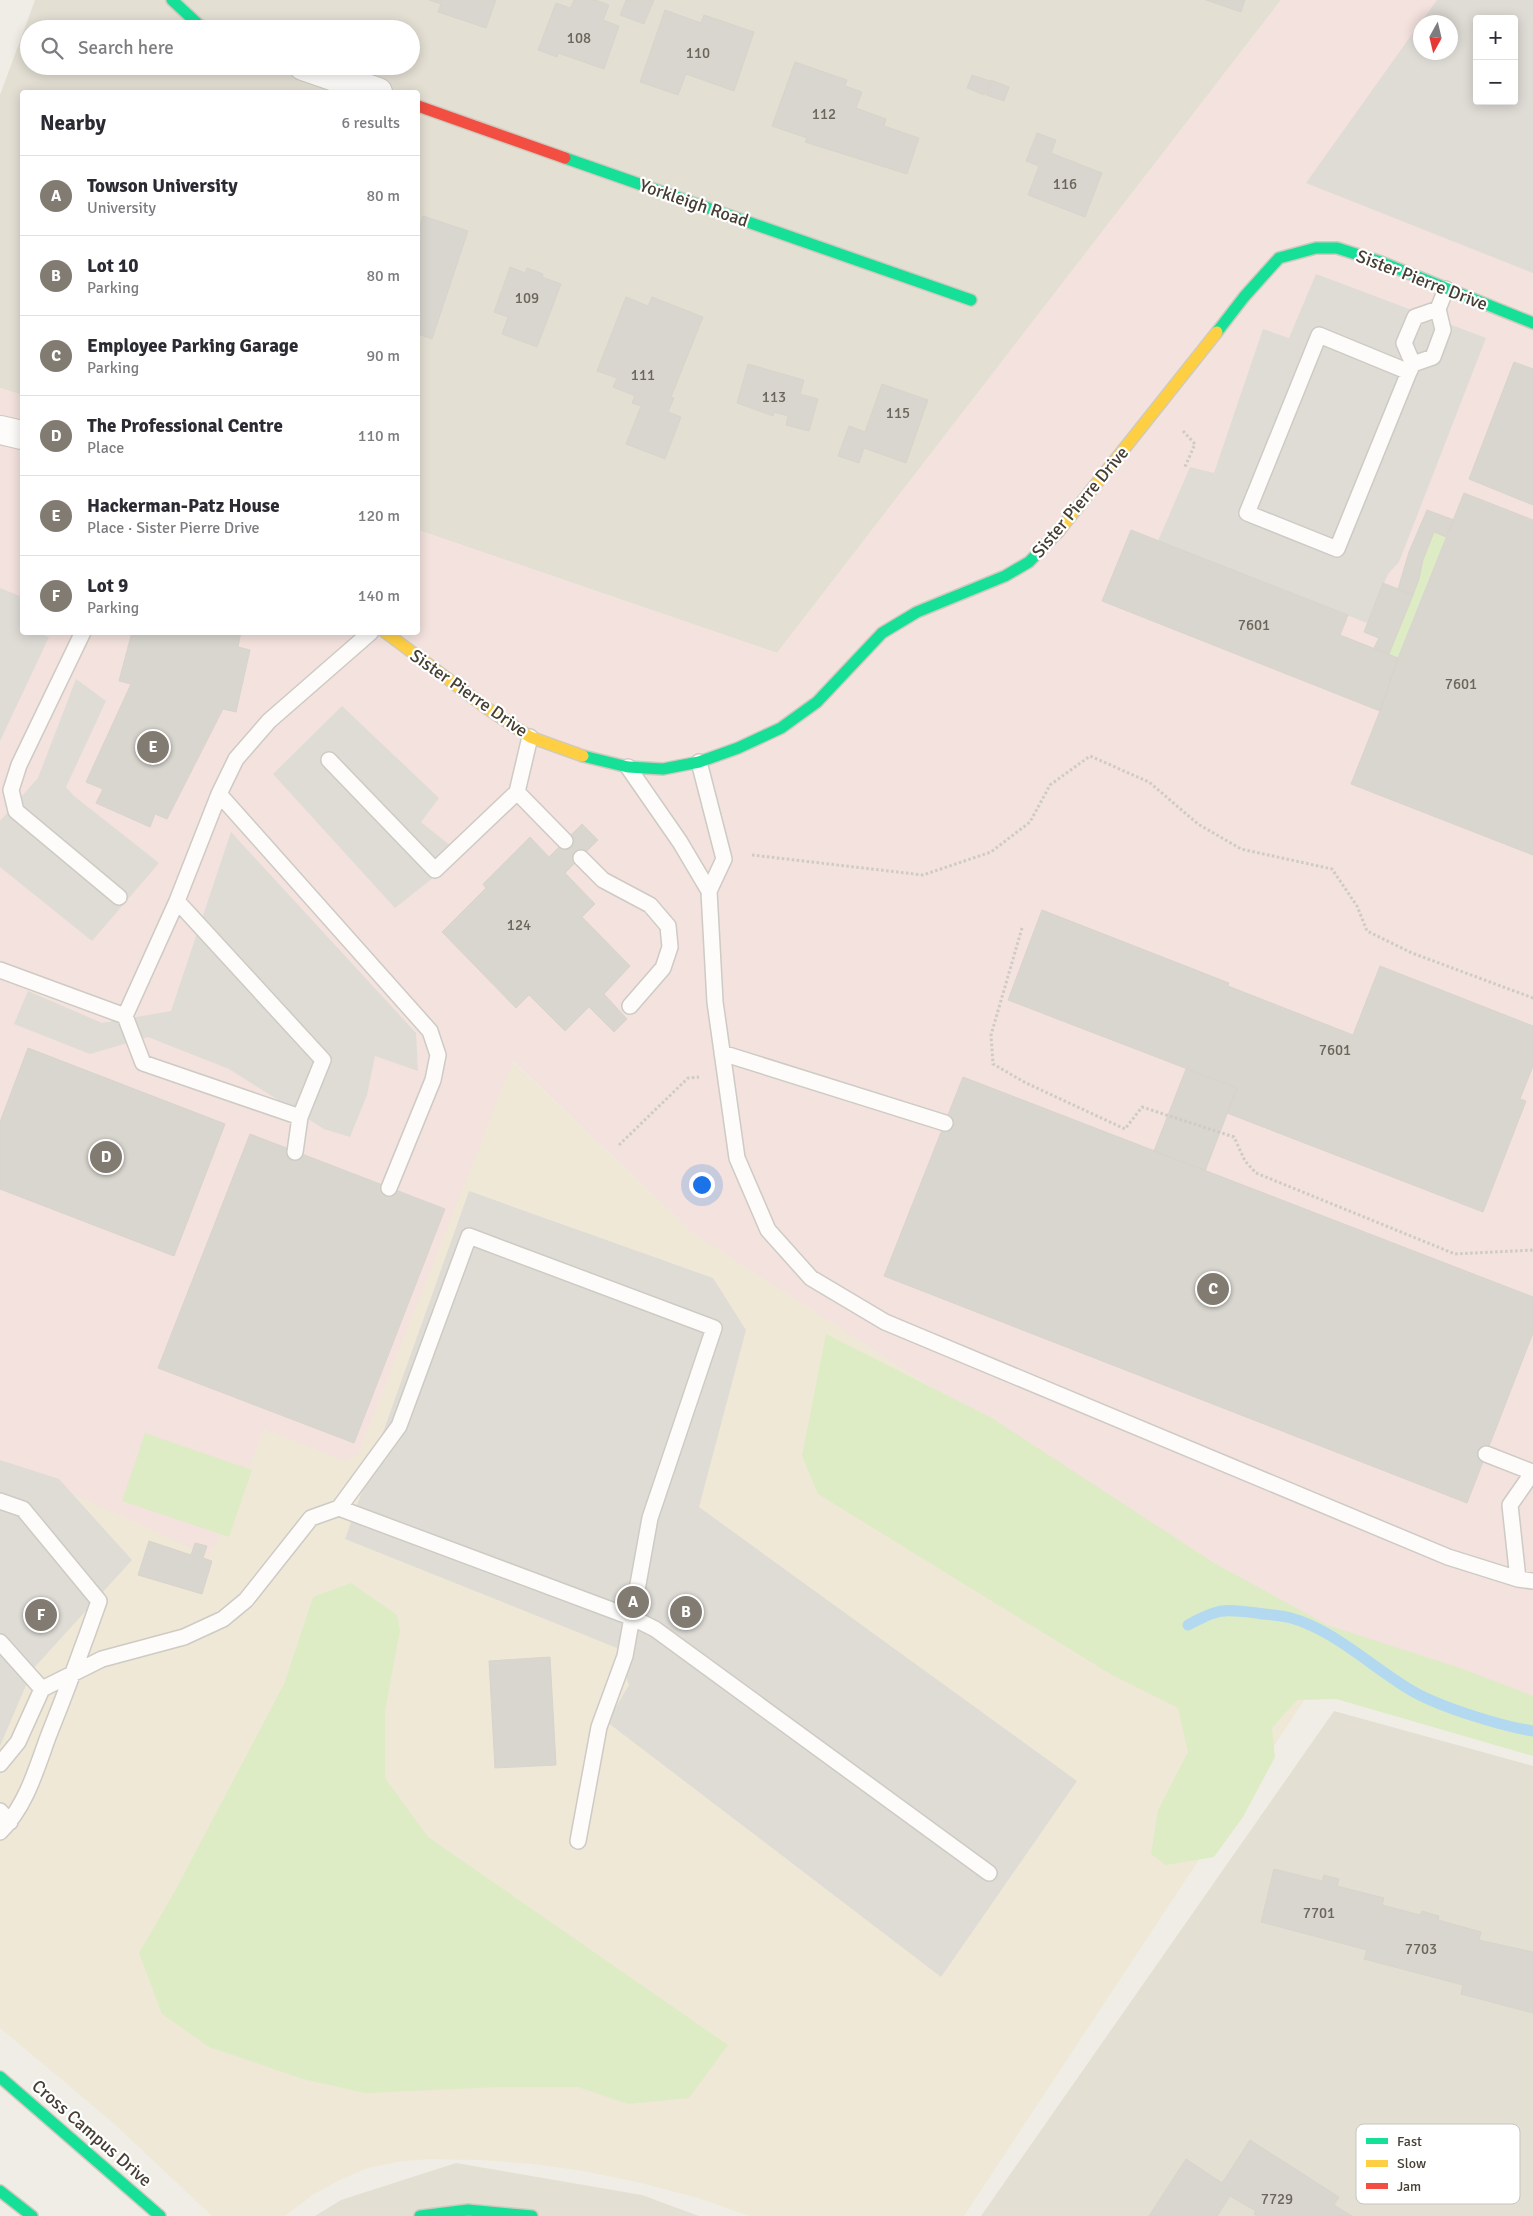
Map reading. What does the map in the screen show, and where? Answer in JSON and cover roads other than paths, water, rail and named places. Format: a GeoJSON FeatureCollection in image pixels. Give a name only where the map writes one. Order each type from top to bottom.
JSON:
{"type":"FeatureCollection","features":[{"type":"Feature","properties":{"kind":"street"},"geometry":{"type":"LineString","coordinates":[[172,0],[194,20]]}},
{"type":"Feature","properties":{"kind":"street"},"geometry":{"type":"LineString","coordinates":[[329,75],[372,90]]}},
{"type":"Feature","properties":{"kind":"street","name":"Yorkleigh Road"},"geometry":{"type":"LineString","coordinates":[[420,107],[971,300]]}},
{"type":"Feature","properties":{"kind":"street","name":"Sister Pierre Drive"},"geometry":{"type":"LineString","coordinates":[[388,635],[488,709],[530,737],[582,756],[628,767],[663,768],[699,762],[738,748],[781,728],[817,702],[882,633],[910,616],[1005,576],[1029,562],[1067,523],[1244,297],[1279,258],[1316,248],[1337,248],[1381,262],[1533,323]]}},
{"type":"Feature","properties":{"kind":"street"},"geometry":{"type":"LineString","coordinates":[[0,430],[20,435]]}},
{"type":"Feature","properties":{"kind":"street","name":"Cross Campus Drive"},"geometry":{"type":"LineString","coordinates":[[0,2077],[160,2216]]}},
{"type":"Feature","properties":{"kind":"street"},"geometry":{"type":"LineString","coordinates":[[0,2191],[32,2216]]}},
{"type":"Feature","properties":{"kind":"street"},"geometry":{"type":"LineString","coordinates":[[420,2216],[468,2210],[532,2216]]}},
{"type":"Feature","properties":{"kind":"lane"},"geometry":{"type":"LineString","coordinates":[[1438,309],[1415,317],[1404,343],[1411,368],[1337,549],[1247,513],[1319,335],[1411,368],[1433,356],[1443,330],[1438,309],[1446,289]]}},
{"type":"Feature","properties":{"kind":"lane"},"geometry":{"type":"LineString","coordinates":[[82,635],[20,766],[11,790],[16,811],[119,897]]}},
{"type":"Feature","properties":{"kind":"lane"},"geometry":{"type":"LineString","coordinates":[[300,1117],[143,1063],[125,1016],[177,901],[219,794],[236,759],[269,721],[368,635]]}},
{"type":"Feature","properties":{"kind":"lane"},"geometry":{"type":"LineString","coordinates":[[329,760],[435,870],[517,792],[530,737]]}},
{"type":"Feature","properties":{"kind":"lane"},"geometry":{"type":"LineString","coordinates":[[699,762],[724,859],[709,892],[714,1002],[737,1158],[768,1230],[811,1278],[885,1322],[1448,1557],[1526,1580],[1510,1505],[1533,1472],[1486,1454]]}},
{"type":"Feature","properties":{"kind":"lane"},"geometry":{"type":"LineString","coordinates":[[628,767],[680,842],[709,892]]}},
{"type":"Feature","properties":{"kind":"lane"},"geometry":{"type":"LineString","coordinates":[[517,792],[565,841]]}},
{"type":"Feature","properties":{"kind":"lane"},"geometry":{"type":"LineString","coordinates":[[219,794],[430,1031],[438,1055],[433,1080],[389,1188]]}},
{"type":"Feature","properties":{"kind":"lane"},"geometry":{"type":"LineString","coordinates":[[581,858],[603,880],[650,905],[668,926],[670,947],[663,968],[630,1006]]}},
{"type":"Feature","properties":{"kind":"lane"},"geometry":{"type":"LineString","coordinates":[[177,901],[323,1060],[300,1117],[295,1152]]}},
{"type":"Feature","properties":{"kind":"lane"},"geometry":{"type":"LineString","coordinates":[[0,970],[125,1016]]}},
{"type":"Feature","properties":{"kind":"lane"},"geometry":{"type":"LineString","coordinates":[[722,1053],[945,1123]]}},
{"type":"Feature","properties":{"kind":"lane"},"geometry":{"type":"LineString","coordinates":[[0,1764],[18,1742],[42,1689],[102,1659],[184,1637],[223,1619],[246,1600],[311,1518],[339,1508],[399,1426],[470,1236],[714,1328],[650,1518],[625,1656],[599,1727],[578,1841]]}},
{"type":"Feature","properties":{"kind":"lane"},"geometry":{"type":"LineString","coordinates":[[0,1501],[23,1509],[99,1601],[74,1672],[25,1796],[3,1821]]}},
{"type":"Feature","properties":{"kind":"lane"},"geometry":{"type":"LineString","coordinates":[[339,1508],[633,1618],[656,1629],[989,1873]]}},
{"type":"Feature","properties":{"kind":"lane"},"geometry":{"type":"LineString","coordinates":[[0,1642],[42,1689]]}},
{"type":"Feature","properties":{"kind":"waterway"},"geometry":{"type":"LineString","coordinates":[[1188,1625],[1207,1615],[1221,1611],[1257,1613],[1291,1618],[1307,1624],[1339,1641],[1399,1683],[1426,1698],[1472,1716],[1533,1731]]}},
{"type":"Feature","properties":{"kind":"place","name":"Hackerman-Patz House"},"geometry":{"type":"Point","coordinates":[153,747]}},
{"type":"Feature","properties":{"kind":"place","name":"The Professional Centre"},"geometry":{"type":"Point","coordinates":[106,1157]}},
{"type":"Feature","properties":{"kind":"place","name":"Employee Parking Garage"},"geometry":{"type":"Point","coordinates":[1213,1289]}},
{"type":"Feature","properties":{"kind":"place","name":"Towson University"},"geometry":{"type":"Point","coordinates":[633,1602]}},
{"type":"Feature","properties":{"kind":"place","name":"Lot 10"},"geometry":{"type":"Point","coordinates":[686,1612]}},
{"type":"Feature","properties":{"kind":"place","name":"Lot 9"},"geometry":{"type":"Point","coordinates":[41,1615]}}]}
